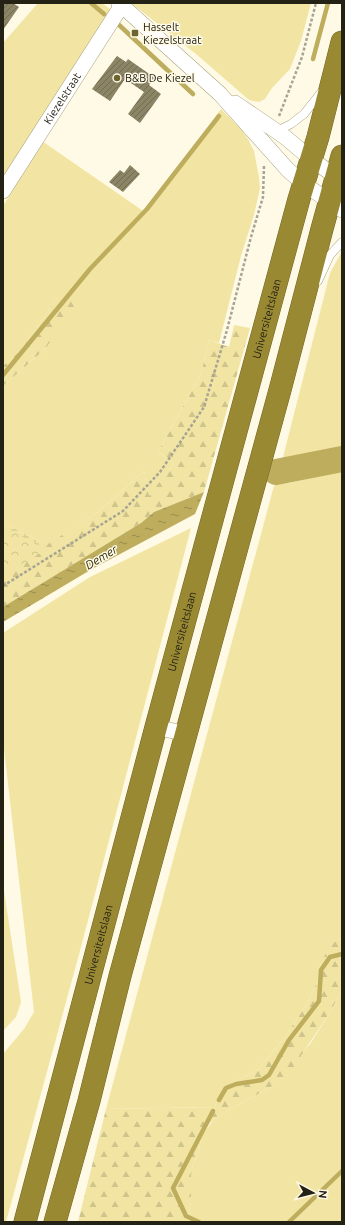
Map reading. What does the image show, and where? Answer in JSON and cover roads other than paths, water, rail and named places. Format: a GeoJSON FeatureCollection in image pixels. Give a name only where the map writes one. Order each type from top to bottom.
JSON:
{"type":"FeatureCollection","features":[{"type":"Feature","properties":{"kind":"highway","name":"Universiteitslaan"},"geometry":{"type":"LineString","coordinates":[[25,1222],[156,727],[342,42]]}},
{"type":"Feature","properties":{"kind":"highway"},"geometry":{"type":"LineString","coordinates":[[55,1222],[89,1101],[120,976],[300,317],[336,206],[342,156]]}},
{"type":"Feature","properties":{"kind":"street","name":"Kiezelstraat"},"geometry":{"type":"LineString","coordinates":[[3,191],[120,4],[220,94],[288,170],[304,184],[336,206]]}},
{"type":"Feature","properties":{"kind":"street","name":"Kiezelstraat"},"geometry":{"type":"LineString","coordinates":[[220,94],[246,109],[277,131],[311,159],[339,179]]}},
{"type":"Feature","properties":{"kind":"street"},"geometry":{"type":"LineString","coordinates":[[156,727],[186,734]]}},
{"type":"Feature","properties":{"kind":"lane"},"geometry":{"type":"LineString","coordinates":[[277,131],[291,124],[304,114],[332,78]]}},
{"type":"Feature","properties":{"kind":"lane"},"geometry":{"type":"LineString","coordinates":[[300,317],[330,255],[342,242]]}},
{"type":"Feature","properties":{"kind":"water","name":"Demer"},"geometry":{"type":"Polygon","coordinates":[[[204,492],[195,514],[92,569],[3,622],[3,607],[141,523],[154,512],[204,492]]]}},
{"type":"Feature","properties":{"kind":"waterway"},"geometry":{"type":"LineString","coordinates":[[91,3],[104,14]]}},
{"type":"Feature","properties":{"kind":"waterway"},"geometry":{"type":"LineString","coordinates":[[313,59],[328,3]]}},
{"type":"Feature","properties":{"kind":"waterway"},"geometry":{"type":"LineString","coordinates":[[118,24],[193,94]]}},
{"type":"Feature","properties":{"kind":"waterway"},"geometry":{"type":"LineString","coordinates":[[3,375],[90,269],[147,209],[219,116]]}},
{"type":"Feature","properties":{"kind":"waterway","name":"Demer"},"geometry":{"type":"LineString","coordinates":[[276,472],[342,459]]}},
{"type":"Feature","properties":{"kind":"waterway"},"geometry":{"type":"LineString","coordinates":[[219,1100],[226,1088],[236,1084],[262,1080],[269,1075],[289,1040],[319,1001],[321,970],[330,957],[342,954]]}},
{"type":"Feature","properties":{"kind":"waterway"},"geometry":{"type":"LineString","coordinates":[[199,1222],[186,1216],[173,1188],[213,1111]]}},
{"type":"Feature","properties":{"kind":"waterway"},"geometry":{"type":"LineString","coordinates":[[289,1222],[342,1171]]}},
{"type":"Feature","properties":{"kind":"place","name":"Hasselt Kiezelstraat"},"geometry":{"type":"Point","coordinates":[135,33]}},
{"type":"Feature","properties":{"kind":"place","name":"B&B De Kiezel"},"geometry":{"type":"Point","coordinates":[117,78]}}]}
